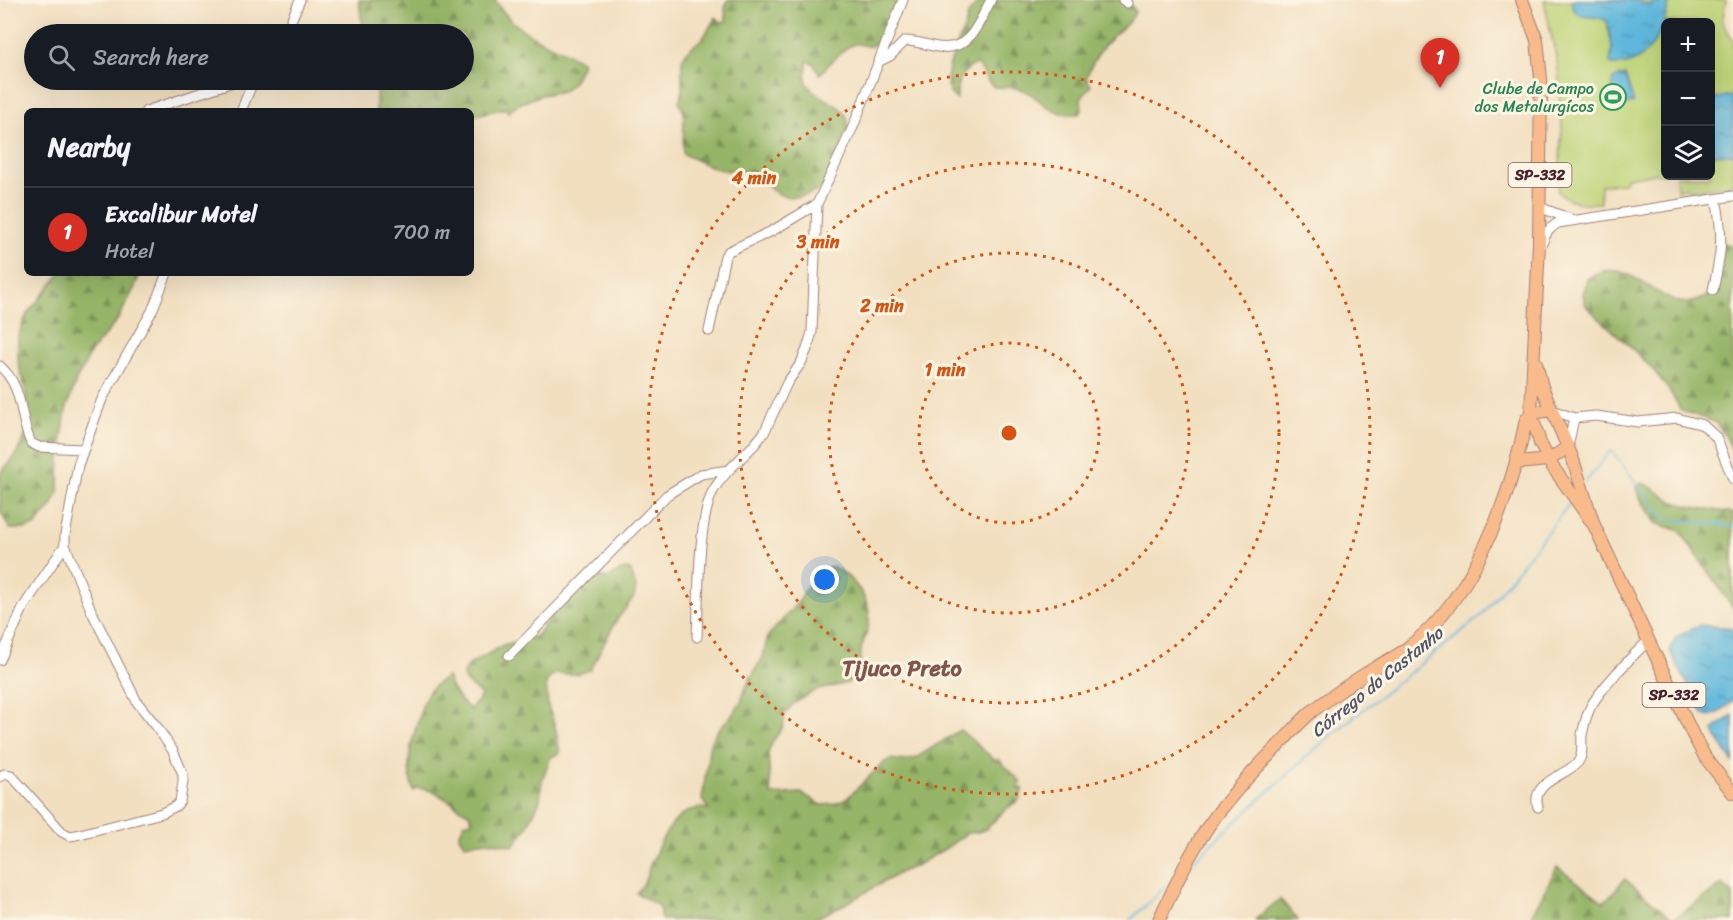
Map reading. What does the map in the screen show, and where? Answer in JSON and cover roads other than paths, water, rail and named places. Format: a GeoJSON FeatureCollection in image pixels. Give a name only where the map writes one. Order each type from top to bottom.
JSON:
{"type":"FeatureCollection","features":[{"type":"Feature","properties":{"kind":"main road","name":"SP-332"},"geometry":{"type":"LineString","coordinates":[[1522,0],[1537,40],[1541,80],[1538,266],[1531,412],[1540,443],[1549,460],[1594,525]]}},
{"type":"Feature","properties":{"kind":"main road","name":"SP-332"},"geometry":{"type":"LineString","coordinates":[[1534,353],[1542,387],[1568,447],[1594,525],[1704,757],[1733,793]]}},
{"type":"Feature","properties":{"kind":"main road"},"geometry":{"type":"LineString","coordinates":[[1159,920],[1184,868],[1225,803],[1261,764],[1310,713],[1373,669],[1406,650],[1444,612],[1468,578],[1491,536],[1516,464],[1526,420],[1531,412],[1552,410]]}},
{"type":"Feature","properties":{"kind":"main road"},"geometry":{"type":"LineString","coordinates":[[1516,464],[1549,460],[1568,447]]}},
{"type":"Feature","properties":{"kind":"street"},"geometry":{"type":"LineString","coordinates":[[289,24],[300,0]]}},
{"type":"Feature","properties":{"kind":"street"},"geometry":{"type":"LineString","coordinates":[[697,637],[703,529],[707,507],[713,490],[764,432],[787,383],[807,349],[812,332],[817,204],[853,127],[903,0]]}},
{"type":"Feature","properties":{"kind":"street"},"geometry":{"type":"LineString","coordinates":[[878,62],[890,56],[905,41],[941,47],[963,44],[970,38],[991,0]]}},
{"type":"Feature","properties":{"kind":"street"},"geometry":{"type":"LineString","coordinates":[[155,108],[209,90]]}},
{"type":"Feature","properties":{"kind":"street"},"geometry":{"type":"LineString","coordinates":[[242,108],[250,90]]}},
{"type":"Feature","properties":{"kind":"street"},"geometry":{"type":"LineString","coordinates":[[1538,266],[1545,234],[1558,223],[1733,196]]}},
{"type":"Feature","properties":{"kind":"street"},"geometry":{"type":"LineString","coordinates":[[1713,290],[1720,256],[1722,227],[1716,199]]}},
{"type":"Feature","properties":{"kind":"street"},"geometry":{"type":"LineString","coordinates":[[709,331],[725,256],[729,251],[772,231],[817,204]]}},
{"type":"Feature","properties":{"kind":"street"},"geometry":{"type":"LineString","coordinates":[[1539,207],[1575,221]]}},
{"type":"Feature","properties":{"kind":"street"},"geometry":{"type":"LineString","coordinates":[[0,777],[4,774],[11,775],[62,832],[70,836],[162,813],[176,806],[182,792],[183,774],[180,766],[157,727],[137,702],[91,610],[65,545],[65,535],[83,449],[102,399],[152,311],[166,276]]}},
{"type":"Feature","properties":{"kind":"street"},"geometry":{"type":"LineString","coordinates":[[0,366],[17,388],[31,443],[39,447],[83,449]]}},
{"type":"Feature","properties":{"kind":"street"},"geometry":{"type":"LineString","coordinates":[[1552,410],[1574,418],[1596,416],[1638,422],[1677,418],[1703,425],[1716,437],[1733,479]]}},
{"type":"Feature","properties":{"kind":"street"},"geometry":{"type":"LineString","coordinates":[[1568,447],[1574,418]]}},
{"type":"Feature","properties":{"kind":"street"},"geometry":{"type":"LineString","coordinates":[[510,656],[667,495],[701,474],[729,470]]}},
{"type":"Feature","properties":{"kind":"street"},"geometry":{"type":"LineString","coordinates":[[0,660],[24,606],[65,545]]}},
{"type":"Feature","properties":{"kind":"street"},"geometry":{"type":"LineString","coordinates":[[1538,807],[1536,800],[1539,791],[1579,761],[1582,751],[1582,734],[1591,706],[1648,641]]}},
{"type":"Feature","properties":{"kind":"water"},"geometry":{"type":"Polygon","coordinates":[[[1571,0],[1636,0],[1651,4],[1665,0],[1669,4],[1665,18],[1661,18],[1658,36],[1644,54],[1635,61],[1612,65],[1610,62],[1612,47],[1607,21],[1580,15],[1573,8],[1571,0]]]}},
{"type":"Feature","properties":{"kind":"water"},"geometry":{"type":"Polygon","coordinates":[[[1625,75],[1634,103],[1614,108],[1612,106],[1613,79],[1625,75]]]}},
{"type":"Feature","properties":{"kind":"water"},"geometry":{"type":"Polygon","coordinates":[[[1733,97],[1733,154],[1715,155],[1715,98],[1733,97]]]}},
{"type":"Feature","properties":{"kind":"water"},"geometry":{"type":"Polygon","coordinates":[[[1700,625],[1733,628],[1733,701],[1711,715],[1703,714],[1670,651],[1676,637],[1700,625]]]}},
{"type":"Feature","properties":{"kind":"water"},"geometry":{"type":"Polygon","coordinates":[[[1733,715],[1733,762],[1715,736],[1714,729],[1733,715]]]}},
{"type":"Feature","properties":{"kind":"waterway","name":"Córrego do Castanho"},"geometry":{"type":"LineString","coordinates":[[1586,482],[1611,450],[1665,519],[1733,527]]}},
{"type":"Feature","properties":{"kind":"waterway","name":"Córrego do Castanho"},"geometry":{"type":"LineString","coordinates":[[1194,860],[1325,740],[1481,616],[1571,502]]}},
{"type":"Feature","properties":{"kind":"waterway","name":"Córrego do Castanho"},"geometry":{"type":"LineString","coordinates":[[1130,920],[1170,883]]}},
{"type":"Feature","properties":{"kind":"place","name":"Excalibur Motel"},"geometry":{"type":"Point","coordinates":[1440,88]}},
{"type":"Feature","properties":{"kind":"place","name":"Clube de Campo dos Metalurgícos"},"geometry":{"type":"Point","coordinates":[1613,97]}},
{"type":"Feature","properties":{"kind":"district","name":"Tijuco Preto"},"geometry":{"type":"Point","coordinates":[902,668]}}]}
